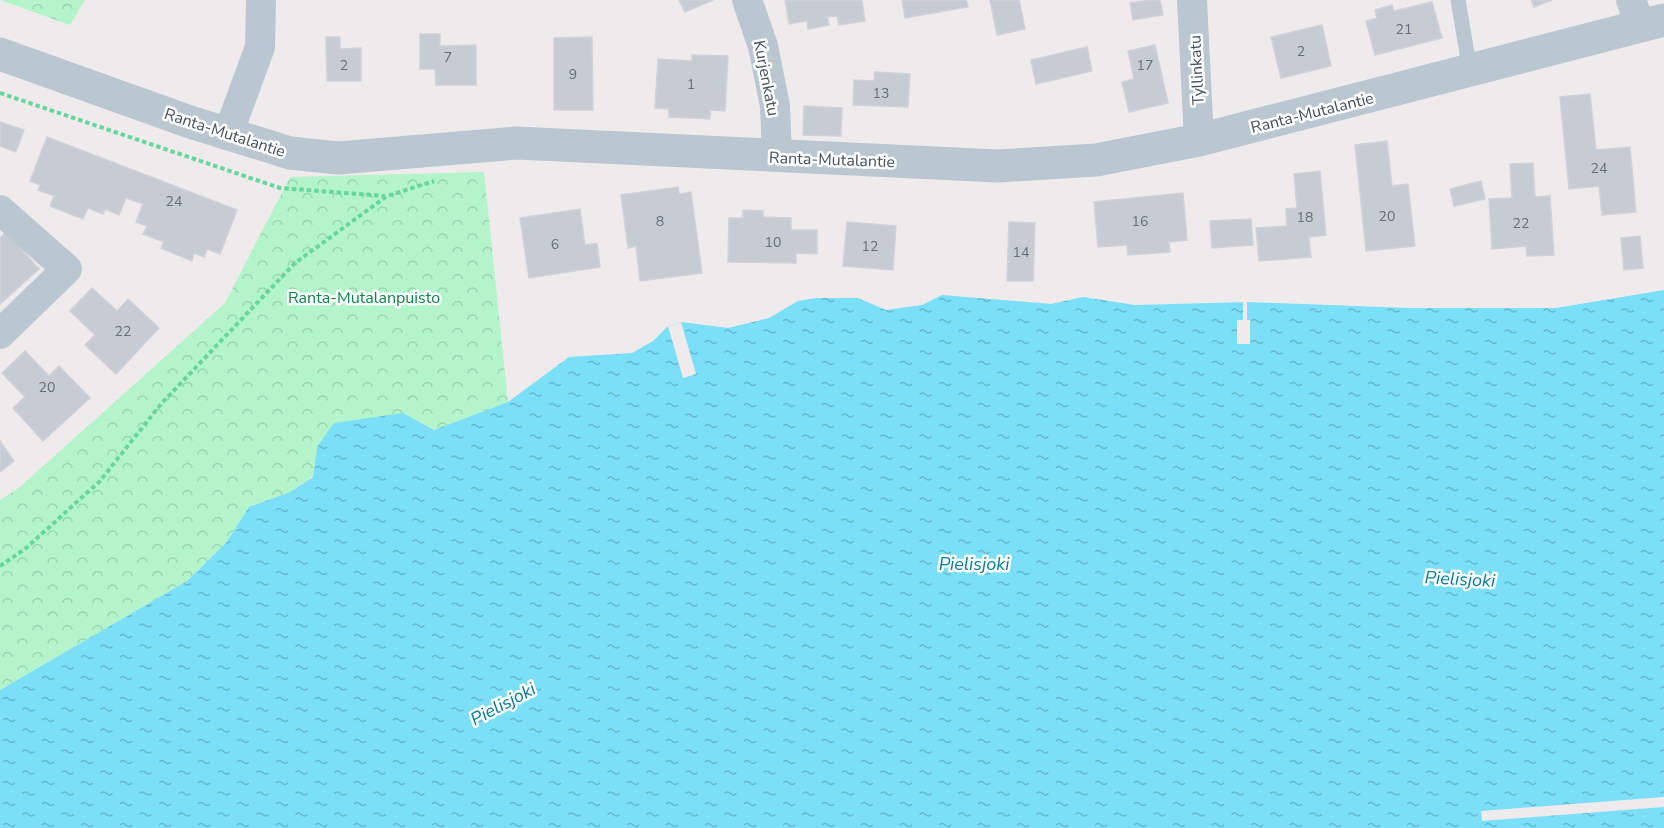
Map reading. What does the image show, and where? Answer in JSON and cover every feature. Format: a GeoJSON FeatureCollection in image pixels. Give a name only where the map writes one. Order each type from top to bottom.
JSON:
{"type":"FeatureCollection","features":[{"type":"Feature","properties":{"kind":"street"},"geometry":{"type":"LineString","coordinates":[[228,134],[260,47],[261,0]]}},
{"type":"Feature","properties":{"kind":"street","name":"Kurjenkatu"},"geometry":{"type":"LineString","coordinates":[[747,0],[763,46],[775,106],[777,157]]}},
{"type":"Feature","properties":{"kind":"street","name":"Tyllinkatu"},"geometry":{"type":"LineString","coordinates":[[1192,0],[1199,140]]}},
{"type":"Feature","properties":{"kind":"street","name":"Ranta-Mutalantie"},"geometry":{"type":"LineString","coordinates":[[0,54],[228,134],[290,153],[338,158],[517,143],[998,166],[1096,160],[1199,140],[1470,71],[1645,16]]}},
{"type":"Feature","properties":{"kind":"street"},"geometry":{"type":"LineString","coordinates":[[0,210],[67,269],[0,334]]}},
{"type":"Feature","properties":{"kind":"lane"},"geometry":{"type":"LineString","coordinates":[[1458,0],[1470,71]]}},
{"type":"Feature","properties":{"kind":"path"},"geometry":{"type":"LineString","coordinates":[[0,566],[26,549],[100,481],[161,404],[295,263],[387,196]]}},
{"type":"Feature","properties":{"kind":"green space"},"geometry":{"type":"Polygon","coordinates":[[[0,0],[85,0],[70,25],[0,0]]]}},
{"type":"Feature","properties":{"kind":"green space","name":"Ranta-Mutalanpuisto"},"geometry":{"type":"Polygon","coordinates":[[[484,172],[508,402],[434,430],[403,413],[317,447],[313,476],[290,492],[249,507],[226,543],[187,581],[0,690],[0,500],[20,487],[225,303],[290,177],[484,172]]]}},
{"type":"Feature","properties":{"kind":"water","name":"Pielisjoki"},"geometry":{"type":"Polygon","coordinates":[[[1664,290],[1664,828],[0,828],[0,690],[187,581],[226,543],[249,507],[290,492],[313,477],[317,447],[334,423],[403,413],[434,430],[508,402],[569,357],[632,353],[653,341],[668,326],[681,322],[728,328],[769,318],[798,301],[816,298],[858,298],[886,310],[922,305],[942,295],[1051,304],[1083,297],[1135,305],[1247,302],[1409,308],[1556,308],[1664,290]]]}},
{"type":"Feature","properties":{"kind":"pier"},"geometry":{"type":"Polygon","coordinates":[[[1243,302],[1247,302],[1247,320],[1250,320],[1250,344],[1237,344],[1237,320],[1243,320],[1243,302]]]}},
{"type":"Feature","properties":{"kind":"pier"},"geometry":{"type":"Polygon","coordinates":[[[681,322],[696,374],[683,378],[668,326],[681,322]]]}},
{"type":"Feature","properties":{"kind":"pier"},"geometry":{"type":"Polygon","coordinates":[[[1664,797],[1664,807],[1482,821],[1481,811],[1664,797]]]}},
{"type":"Feature","properties":{"kind":"building"},"geometry":{"type":"Polygon","coordinates":[[[679,0],[713,0],[685,12],[679,0]]]}},
{"type":"Feature","properties":{"kind":"building"},"geometry":{"type":"Polygon","coordinates":[[[785,0],[862,0],[865,21],[839,25],[837,16],[827,17],[829,25],[808,29],[807,21],[789,24],[785,0]]]}},
{"type":"Feature","properties":{"kind":"building"},"geometry":{"type":"Polygon","coordinates":[[[902,0],[966,0],[968,7],[905,18],[902,0]]]}},
{"type":"Feature","properties":{"kind":"building"},"geometry":{"type":"Polygon","coordinates":[[[990,0],[1019,0],[1025,29],[997,35],[990,0]]]}},
{"type":"Feature","properties":{"kind":"building"},"geometry":{"type":"Polygon","coordinates":[[[1160,0],[1163,15],[1133,20],[1130,3],[1160,0]]]}},
{"type":"Feature","properties":{"kind":"building"},"geometry":{"type":"Polygon","coordinates":[[[1531,0],[1552,0],[1534,7],[1531,0]]]}},
{"type":"Feature","properties":{"kind":"building"},"geometry":{"type":"Polygon","coordinates":[[[1432,2],[1442,38],[1375,55],[1366,21],[1377,18],[1375,10],[1392,5],[1394,11],[1432,2]]]}},
{"type":"Feature","properties":{"kind":"building"},"geometry":{"type":"Polygon","coordinates":[[[1322,25],[1331,66],[1281,78],[1271,37],[1322,25]]]}},
{"type":"Feature","properties":{"kind":"building"},"geometry":{"type":"Polygon","coordinates":[[[420,34],[440,34],[440,46],[476,45],[476,85],[436,85],[435,69],[420,69],[420,34]]]}},
{"type":"Feature","properties":{"kind":"building"},"geometry":{"type":"Polygon","coordinates":[[[326,37],[340,37],[340,49],[361,48],[361,81],[327,81],[326,37]]]}},
{"type":"Feature","properties":{"kind":"building"},"geometry":{"type":"Polygon","coordinates":[[[592,37],[593,110],[554,110],[554,38],[592,37]]]}},
{"type":"Feature","properties":{"kind":"building"},"geometry":{"type":"Polygon","coordinates":[[[1155,45],[1168,103],[1129,112],[1122,82],[1134,79],[1128,51],[1155,45]]]}},
{"type":"Feature","properties":{"kind":"building"},"geometry":{"type":"Polygon","coordinates":[[[1087,47],[1092,71],[1036,84],[1031,60],[1087,47]]]}},
{"type":"Feature","properties":{"kind":"building"},"geometry":{"type":"Polygon","coordinates":[[[692,55],[728,56],[725,111],[710,110],[710,119],[669,117],[669,109],[655,108],[658,59],[692,61],[692,55]]]}},
{"type":"Feature","properties":{"kind":"building"},"geometry":{"type":"Polygon","coordinates":[[[875,72],[910,74],[908,107],[853,105],[854,80],[874,81],[875,72]]]}},
{"type":"Feature","properties":{"kind":"building"},"geometry":{"type":"Polygon","coordinates":[[[1590,94],[1596,150],[1630,147],[1636,212],[1602,215],[1599,186],[1569,189],[1560,97],[1590,94]]]}},
{"type":"Feature","properties":{"kind":"building"},"geometry":{"type":"Polygon","coordinates":[[[804,106],[842,108],[841,136],[803,135],[804,106]]]}},
{"type":"Feature","properties":{"kind":"building"},"geometry":{"type":"Polygon","coordinates":[[[0,122],[24,130],[16,152],[0,146],[0,122]]]}},
{"type":"Feature","properties":{"kind":"building"},"geometry":{"type":"Polygon","coordinates":[[[47,137],[237,210],[220,254],[207,249],[204,257],[194,253],[192,261],[161,248],[164,242],[143,234],[147,226],[136,222],[143,204],[126,198],[119,215],[105,209],[103,214],[88,208],[83,219],[50,206],[54,196],[38,190],[40,185],[30,181],[47,137]]]}},
{"type":"Feature","properties":{"kind":"building"},"geometry":{"type":"Polygon","coordinates":[[[1387,141],[1392,186],[1408,184],[1415,246],[1366,251],[1355,145],[1387,141]]]}},
{"type":"Feature","properties":{"kind":"building"},"geometry":{"type":"Polygon","coordinates":[[[1533,163],[1535,197],[1550,196],[1554,255],[1527,256],[1526,246],[1492,249],[1489,199],[1512,198],[1510,164],[1533,163]]]}},
{"type":"Feature","properties":{"kind":"building"},"geometry":{"type":"Polygon","coordinates":[[[1320,171],[1326,235],[1309,237],[1311,257],[1259,261],[1256,228],[1287,226],[1286,209],[1297,208],[1294,174],[1320,171]]]}},
{"type":"Feature","properties":{"kind":"building"},"geometry":{"type":"Polygon","coordinates":[[[1481,181],[1485,199],[1454,206],[1450,189],[1481,181]]]}},
{"type":"Feature","properties":{"kind":"building"},"geometry":{"type":"Polygon","coordinates":[[[678,187],[679,194],[691,192],[702,273],[640,281],[636,246],[628,248],[621,195],[678,187]]]}},
{"type":"Feature","properties":{"kind":"building"},"geometry":{"type":"Polygon","coordinates":[[[1183,193],[1187,240],[1169,242],[1170,252],[1128,255],[1127,245],[1098,247],[1094,202],[1183,193]]]}},
{"type":"Feature","properties":{"kind":"building"},"geometry":{"type":"Polygon","coordinates":[[[580,209],[585,245],[597,243],[600,267],[529,278],[520,218],[580,209]]]}},
{"type":"Feature","properties":{"kind":"building"},"geometry":{"type":"Polygon","coordinates":[[[743,210],[763,211],[763,217],[791,218],[791,230],[817,230],[817,254],[796,253],[796,263],[728,262],[729,218],[743,218],[743,210]]]}},
{"type":"Feature","properties":{"kind":"building"},"geometry":{"type":"Polygon","coordinates":[[[1251,219],[1253,245],[1212,248],[1210,221],[1251,219]]]}},
{"type":"Feature","properties":{"kind":"building"},"geometry":{"type":"Polygon","coordinates":[[[847,222],[896,226],[893,270],[843,266],[847,222]]]}},
{"type":"Feature","properties":{"kind":"building"},"geometry":{"type":"Polygon","coordinates":[[[1009,222],[1035,223],[1033,281],[1007,281],[1009,222]]]}},
{"type":"Feature","properties":{"kind":"building"},"geometry":{"type":"Polygon","coordinates":[[[6,232],[39,269],[0,304],[0,238],[6,232]]]}},
{"type":"Feature","properties":{"kind":"building"},"geometry":{"type":"Polygon","coordinates":[[[1640,236],[1643,268],[1624,270],[1621,238],[1640,236]]]}},
{"type":"Feature","properties":{"kind":"building"},"geometry":{"type":"Polygon","coordinates":[[[92,288],[117,311],[128,299],[159,328],[116,374],[85,345],[95,335],[70,311],[92,288]]]}},
{"type":"Feature","properties":{"kind":"building"},"geometry":{"type":"Polygon","coordinates":[[[25,351],[49,376],[59,366],[90,398],[43,441],[13,408],[25,397],[2,373],[25,351]]]}},
{"type":"Feature","properties":{"kind":"building"},"geometry":{"type":"Polygon","coordinates":[[[0,441],[14,461],[0,472],[0,441]]]}}]}
